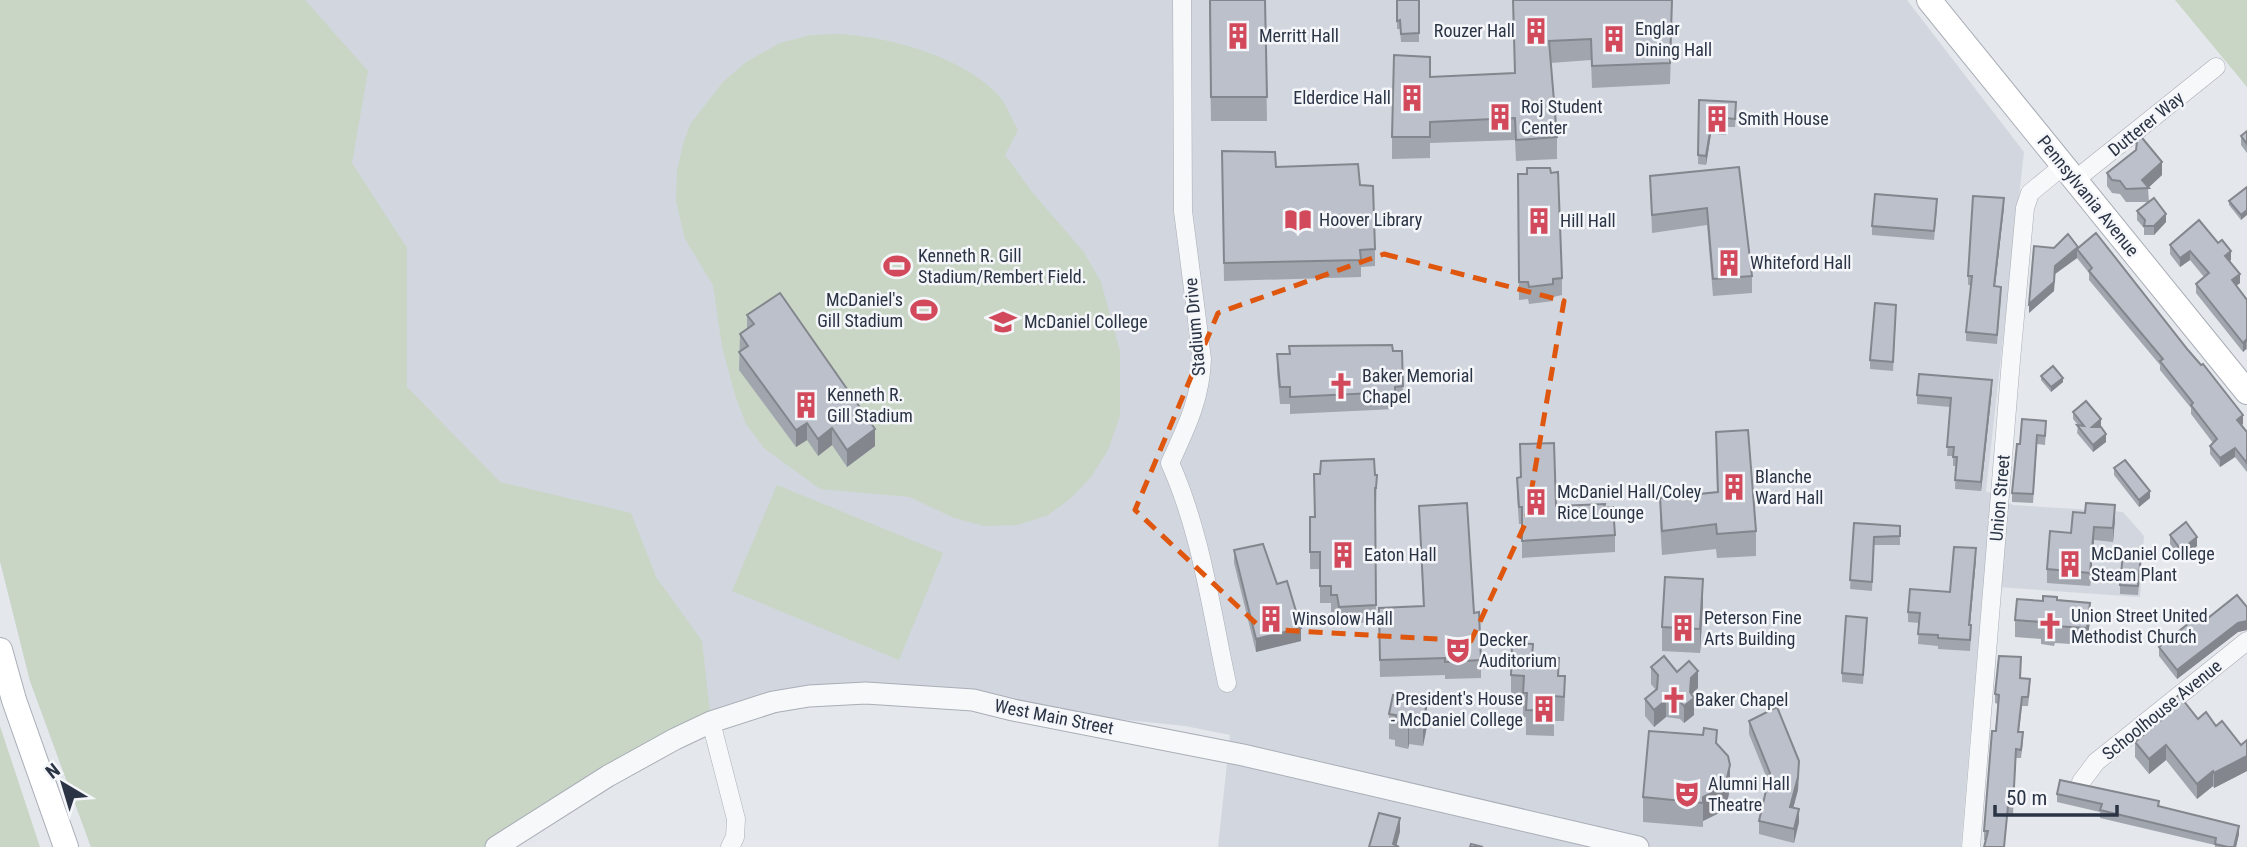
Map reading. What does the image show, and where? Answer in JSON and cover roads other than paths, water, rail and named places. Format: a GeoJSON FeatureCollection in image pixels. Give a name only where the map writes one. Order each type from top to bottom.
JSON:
{"type":"FeatureCollection","features":[{"type":"Feature","properties":{"kind":"main road","name":"Pennsylvania Avenue"},"geometry":{"type":"LineString","coordinates":[[1929,0],[2247,392]]}},
{"type":"Feature","properties":{"kind":"main road"},"geometry":{"type":"LineString","coordinates":[[0,650],[14,700],[66,847]]}},
{"type":"Feature","properties":{"kind":"street","name":"Stadium Drive"},"geometry":{"type":"LineString","coordinates":[[1182,0],[1183,211],[1202,359],[1201,383],[1189,420],[1170,463],[1185,496],[1227,683]]}},
{"type":"Feature","properties":{"kind":"street","name":"Dutterer Way"},"geometry":{"type":"LineString","coordinates":[[2069,173],[2216,67]]}},
{"type":"Feature","properties":{"kind":"street","name":"Union Street"},"geometry":{"type":"LineString","coordinates":[[1971,847],[2025,208],[2030,193],[2069,173]]}},
{"type":"Feature","properties":{"kind":"street","name":"Schoolhouse Avenue"},"geometry":{"type":"LineString","coordinates":[[2081,782],[2096,762],[2247,641]]}},
{"type":"Feature","properties":{"kind":"street","name":"West Main Street"},"geometry":{"type":"LineString","coordinates":[[496,847],[608,776],[711,722],[773,702],[809,696],[888,694],[973,700],[1243,755],[1638,847]]}},
{"type":"Feature","properties":{"kind":"street"},"geometry":{"type":"LineString","coordinates":[[711,722],[736,819],[735,837],[730,847]]}},
{"type":"Feature","properties":{"kind":"place","name":"Rouzer Hall"},"geometry":{"type":"Point","coordinates":[1536,31]}},
{"type":"Feature","properties":{"kind":"place","name":"Merritt Hall"},"geometry":{"type":"Point","coordinates":[1238,36]}},
{"type":"Feature","properties":{"kind":"place","name":"Englar Dining Hall"},"geometry":{"type":"Point","coordinates":[1614,39]}},
{"type":"Feature","properties":{"kind":"place","name":"Elderdice Hall"},"geometry":{"type":"Point","coordinates":[1412,98]}},
{"type":"Feature","properties":{"kind":"place","name":"Roj Student Center"},"geometry":{"type":"Point","coordinates":[1500,117]}},
{"type":"Feature","properties":{"kind":"place","name":"Smith House"},"geometry":{"type":"Point","coordinates":[1717,119]}},
{"type":"Feature","properties":{"kind":"place","name":"Hoover Library"},"geometry":{"type":"Point","coordinates":[1298,220]}},
{"type":"Feature","properties":{"kind":"place","name":"Hill Hall"},"geometry":{"type":"Point","coordinates":[1539,221]}},
{"type":"Feature","properties":{"kind":"place","name":"Whiteford Hall"},"geometry":{"type":"Point","coordinates":[1729,263]}},
{"type":"Feature","properties":{"kind":"place","name":"Kenneth R. Gill Stadium/Rembert Field."},"geometry":{"type":"Point","coordinates":[897,266]}},
{"type":"Feature","properties":{"kind":"place","name":"McDaniel's Gill Stadium"},"geometry":{"type":"Point","coordinates":[924,310]}},
{"type":"Feature","properties":{"kind":"place","name":"McDaniel College"},"geometry":{"type":"Point","coordinates":[1003,322]}},
{"type":"Feature","properties":{"kind":"place","name":"Baker Memorial Chapel"},"geometry":{"type":"Point","coordinates":[1341,386]}},
{"type":"Feature","properties":{"kind":"place","name":"Kenneth R. Gill Stadium"},"geometry":{"type":"Point","coordinates":[806,405]}},
{"type":"Feature","properties":{"kind":"place","name":"Blanche Ward Hall"},"geometry":{"type":"Point","coordinates":[1734,487]}},
{"type":"Feature","properties":{"kind":"place","name":"McDaniel Hall/Coley Rice Lounge"},"geometry":{"type":"Point","coordinates":[1536,502]}},
{"type":"Feature","properties":{"kind":"place","name":"Eaton Hall"},"geometry":{"type":"Point","coordinates":[1343,555]}},
{"type":"Feature","properties":{"kind":"place","name":"McDaniel College Steam Plant"},"geometry":{"type":"Point","coordinates":[2070,564]}},
{"type":"Feature","properties":{"kind":"place","name":"Winsolow Hall"},"geometry":{"type":"Point","coordinates":[1271,619]}},
{"type":"Feature","properties":{"kind":"place","name":"Union Street United Methodist Church"},"geometry":{"type":"Point","coordinates":[2050,626]}},
{"type":"Feature","properties":{"kind":"place","name":"Peterson Fine Arts Building"},"geometry":{"type":"Point","coordinates":[1683,628]}},
{"type":"Feature","properties":{"kind":"place","name":"Decker Auditorium"},"geometry":{"type":"Point","coordinates":[1458,650]}},
{"type":"Feature","properties":{"kind":"place","name":"Baker Chapel"},"geometry":{"type":"Point","coordinates":[1674,700]}},
{"type":"Feature","properties":{"kind":"place","name":"President's House - McDaniel College"},"geometry":{"type":"Point","coordinates":[1544,709]}},
{"type":"Feature","properties":{"kind":"place","name":"Alumni Hall Theatre"},"geometry":{"type":"Point","coordinates":[1687,794]}}]}
